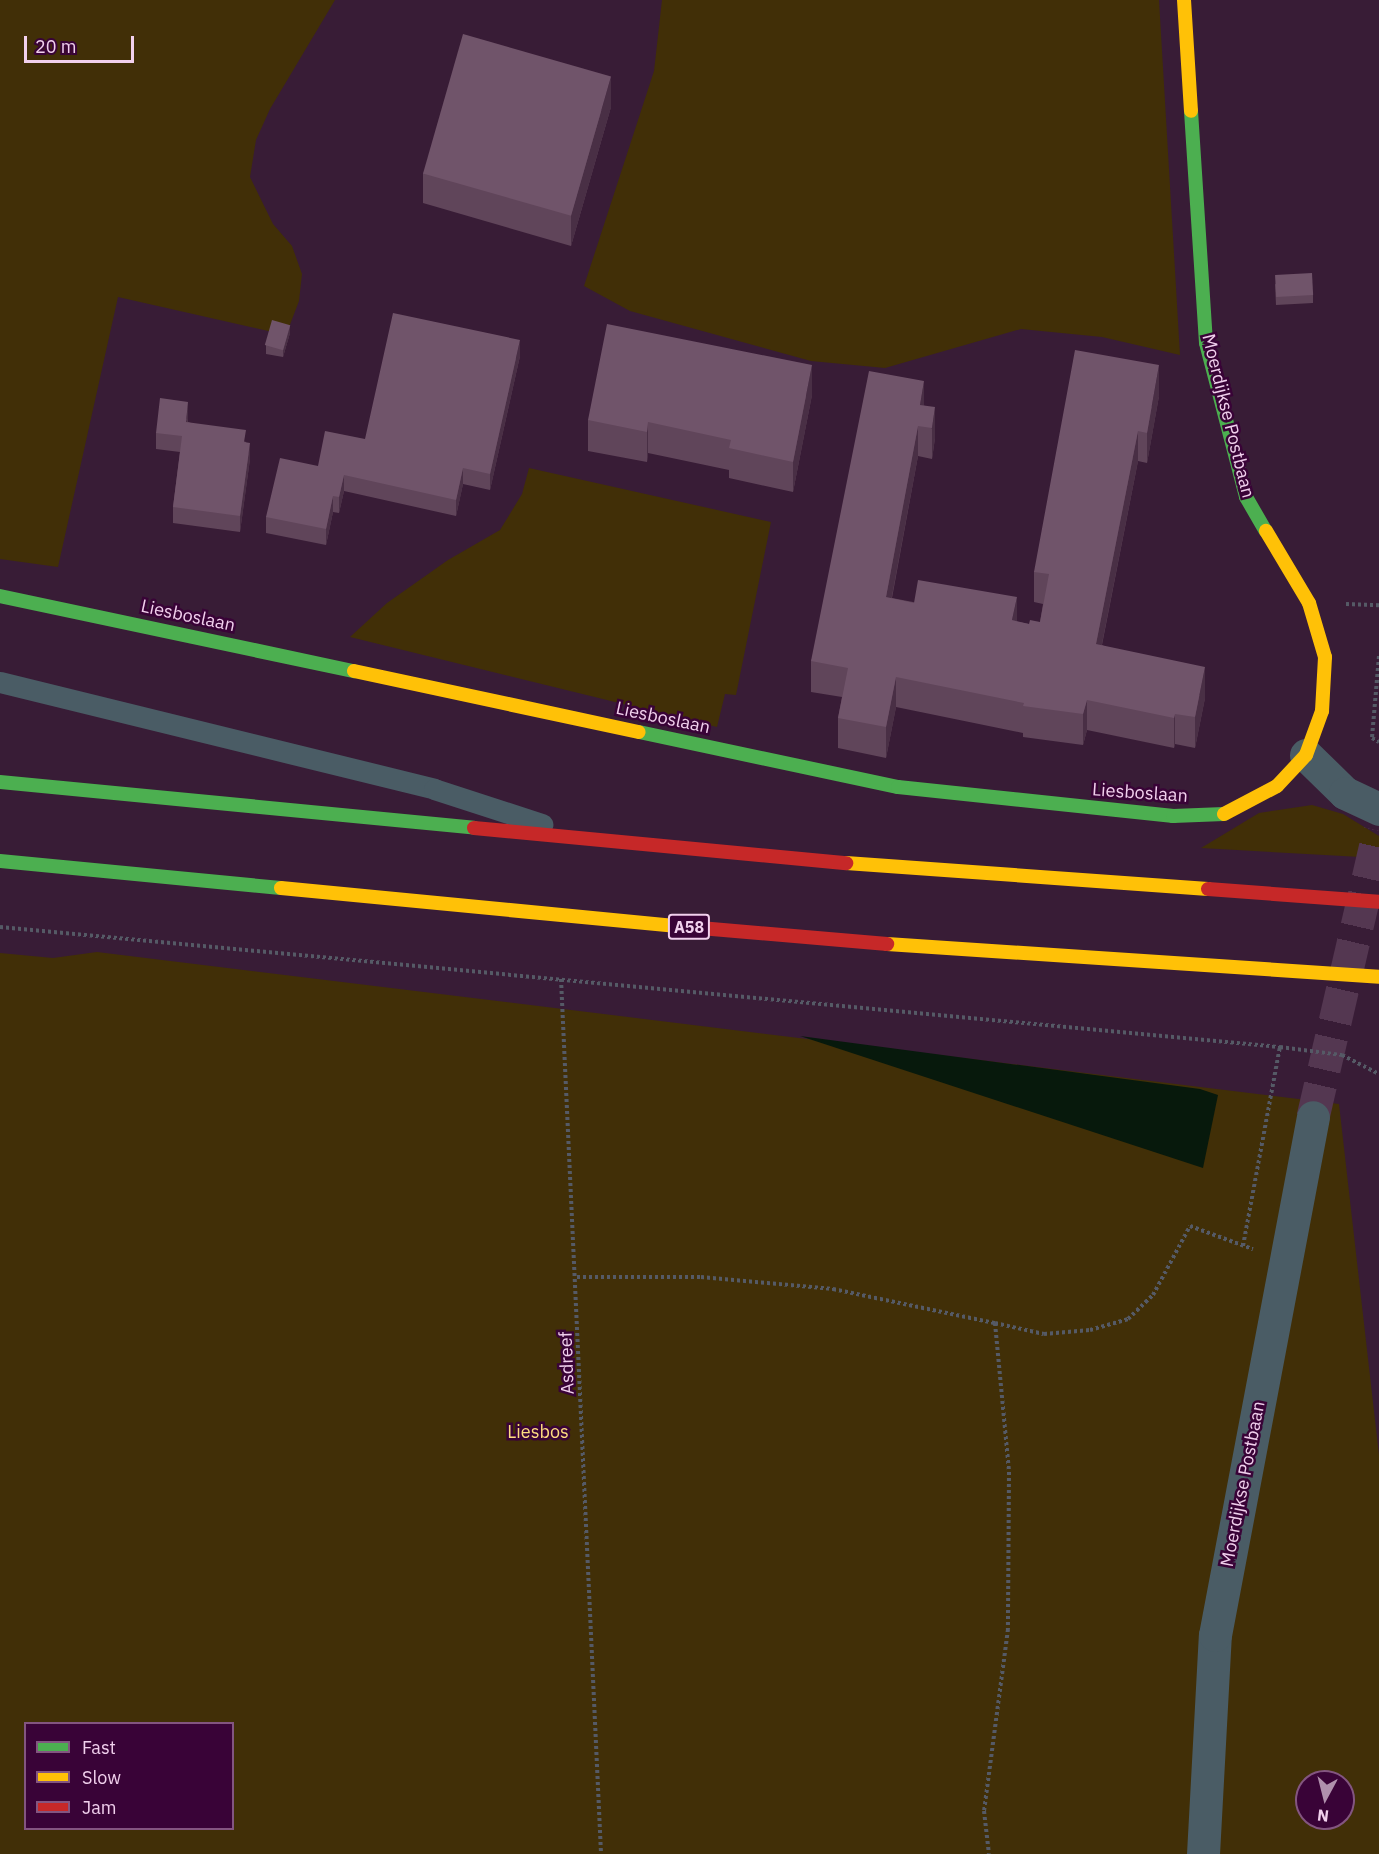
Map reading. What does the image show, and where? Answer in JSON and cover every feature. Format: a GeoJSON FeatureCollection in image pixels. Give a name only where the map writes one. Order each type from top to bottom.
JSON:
{"type":"FeatureCollection","features":[{"type":"Feature","properties":{"kind":"main road","name":"Moerdijkse Postbaan"},"geometry":{"type":"LineString","coordinates":[[1184,0],[1206,343],[1246,496],[1309,603],[1325,657],[1322,711],[1306,755]]}},
{"type":"Feature","properties":{"kind":"main road","name":"Liesboslaan"},"geometry":{"type":"LineString","coordinates":[[0,596],[898,787],[1173,816],[1226,814],[1277,786],[1306,755]]}},
{"type":"Feature","properties":{"kind":"main road"},"geometry":{"type":"LineString","coordinates":[[0,782],[594,841],[1379,902]]}},
{"type":"Feature","properties":{"kind":"main road","name":"A58"},"geometry":{"type":"LineString","coordinates":[[0,861],[812,939],[1379,977]]}},
{"type":"Feature","properties":{"kind":"street"},"geometry":{"type":"LineString","coordinates":[[1306,755],[1344,793],[1379,809]]}},
{"type":"Feature","properties":{"kind":"street","name":"Moerdijkse Postbaan"},"geometry":{"type":"LineString","coordinates":[[1203,1854],[1215,1635],[1313,1118]]}},
{"type":"Feature","properties":{"kind":"lane"},"geometry":{"type":"LineString","coordinates":[[0,682],[434,789],[594,841]]}},
{"type":"Feature","properties":{"kind":"path"},"geometry":{"type":"LineString","coordinates":[[1379,656],[1372,738],[1379,742]]}},
{"type":"Feature","properties":{"kind":"path"},"geometry":{"type":"LineString","coordinates":[[0,927],[1280,1047],[1342,1055],[1379,1074]]}},
{"type":"Feature","properties":{"kind":"path","name":"Asdreef"},"geometry":{"type":"LineString","coordinates":[[561,979],[577,1277],[601,1854]]}},
{"type":"Feature","properties":{"kind":"path"},"geometry":{"type":"LineString","coordinates":[[577,1277],[701,1277],[833,1289],[1044,1334],[1090,1330],[1128,1318],[1153,1295],[1190,1226],[1243,1246],[1280,1047]]}},
{"type":"Feature","properties":{"kind":"path"},"geometry":{"type":"LineString","coordinates":[[989,1854],[984,1810],[1008,1618],[1009,1472],[995,1323]]}},
{"type":"Feature","properties":{"kind":"green space"},"geometry":{"type":"Polygon","coordinates":[[[0,0],[335,0],[270,109],[256,140],[250,177],[273,224],[292,246],[302,274],[299,301],[286,335],[118,297],[58,567],[0,559],[0,0]]]}},
{"type":"Feature","properties":{"kind":"green space"},"geometry":{"type":"Polygon","coordinates":[[[662,0],[1159,0],[1180,355],[1102,337],[1021,329],[885,368],[811,361],[630,311],[584,286],[654,71],[662,0]]]}},
{"type":"Feature","properties":{"kind":"green space"},"geometry":{"type":"Polygon","coordinates":[[[529,468],[771,522],[736,695],[725,694],[717,727],[350,637],[387,603],[448,560],[500,530],[522,494],[529,468]]]}},
{"type":"Feature","properties":{"kind":"green space"},"geometry":{"type":"Polygon","coordinates":[[[1312,805],[1343,814],[1379,836],[1379,858],[1201,848],[1259,813],[1312,805]]]}},
{"type":"Feature","properties":{"kind":"green space","name":"Liesbos"},"geometry":{"type":"Polygon","coordinates":[[[97,952],[1339,1104],[1379,1455],[1379,1854],[0,1854],[0,953],[53,958],[97,952]]]}},
{"type":"Feature","properties":{"kind":"shaded area"},"geometry":{"type":"Polygon","coordinates":[[[800,1036],[1200,1089],[1218,1095],[1203,1168],[800,1036]]]}},
{"type":"Feature","properties":{"kind":"building"},"geometry":{"type":"Polygon","coordinates":[[[463,34],[611,76],[571,216],[423,173],[463,34]]]}},
{"type":"Feature","properties":{"kind":"building"},"geometry":{"type":"Polygon","coordinates":[[[1312,273],[1313,295],[1276,297],[1275,275],[1312,273]]]}},
{"type":"Feature","properties":{"kind":"building"},"geometry":{"type":"Polygon","coordinates":[[[393,313],[520,340],[490,474],[463,468],[456,500],[344,475],[339,497],[333,496],[326,529],[266,517],[280,458],[318,466],[325,431],[365,439],[393,313]]]}},
{"type":"Feature","properties":{"kind":"building"},"geometry":{"type":"Polygon","coordinates":[[[272,320],[290,325],[283,350],[265,345],[272,320]]]}},
{"type":"Feature","properties":{"kind":"building"},"geometry":{"type":"Polygon","coordinates":[[[607,324],[812,365],[793,462],[729,448],[731,440],[648,422],[647,432],[588,420],[607,324]]]}},
{"type":"Feature","properties":{"kind":"building"},"geometry":{"type":"Polygon","coordinates":[[[1075,350],[1159,365],[1147,433],[1138,431],[1096,644],[1205,667],[1195,717],[1175,714],[1174,718],[1087,700],[1083,714],[1023,706],[1024,703],[896,677],[886,727],[838,718],[848,668],[811,661],[869,371],[924,381],[920,405],[935,407],[932,428],[918,426],[886,597],[914,603],[918,580],[1017,597],[1012,620],[1029,624],[1030,620],[1040,622],[1049,574],[1034,572],[1075,350]]]}},
{"type":"Feature","properties":{"kind":"building"},"geometry":{"type":"Polygon","coordinates":[[[160,398],[188,402],[186,422],[246,430],[244,442],[250,443],[240,516],[173,507],[182,436],[156,433],[160,398]]]}},
{"type":"Feature","properties":{"kind":"tunnel"},"geometry":{"type":"LineString","coordinates":[[1313,1117],[1379,830]]}},
{"type":"Feature","properties":{"kind":"traffic: fast"},"geometry":{"type":"LineString","coordinates":[[1191,111],[1206,343],[1246,497],[1266,531]]}},
{"type":"Feature","properties":{"kind":"traffic: fast"},"geometry":{"type":"LineString","coordinates":[[0,596],[354,671]]}},
{"type":"Feature","properties":{"kind":"traffic: fast"},"geometry":{"type":"LineString","coordinates":[[639,732],[898,787],[1173,816],[1224,814]]}},
{"type":"Feature","properties":{"kind":"traffic: fast"},"geometry":{"type":"LineString","coordinates":[[0,782],[474,828]]}},
{"type":"Feature","properties":{"kind":"traffic: fast"},"geometry":{"type":"LineString","coordinates":[[0,861],[281,888]]}},
{"type":"Feature","properties":{"kind":"traffic: slow"},"geometry":{"type":"LineString","coordinates":[[1184,0],[1191,111]]}},
{"type":"Feature","properties":{"kind":"traffic: slow"},"geometry":{"type":"LineString","coordinates":[[1224,814],[1277,786],[1306,755],[1322,711],[1325,657],[1309,603],[1266,531]]}},
{"type":"Feature","properties":{"kind":"traffic: slow"},"geometry":{"type":"LineString","coordinates":[[354,671],[639,732]]}},
{"type":"Feature","properties":{"kind":"traffic: slow"},"geometry":{"type":"LineString","coordinates":[[846,863],[1208,889]]}},
{"type":"Feature","properties":{"kind":"traffic: slow"},"geometry":{"type":"LineString","coordinates":[[281,888],[677,926]]}},
{"type":"Feature","properties":{"kind":"traffic: slow"},"geometry":{"type":"LineString","coordinates":[[887,944],[1379,977]]}},
{"type":"Feature","properties":{"kind":"traffic: jam"},"geometry":{"type":"LineString","coordinates":[[474,828],[846,863]]}},
{"type":"Feature","properties":{"kind":"traffic: jam"},"geometry":{"type":"LineString","coordinates":[[1208,889],[1379,902]]}},
{"type":"Feature","properties":{"kind":"traffic: jam"},"geometry":{"type":"LineString","coordinates":[[677,926],[887,944]]}}]}
